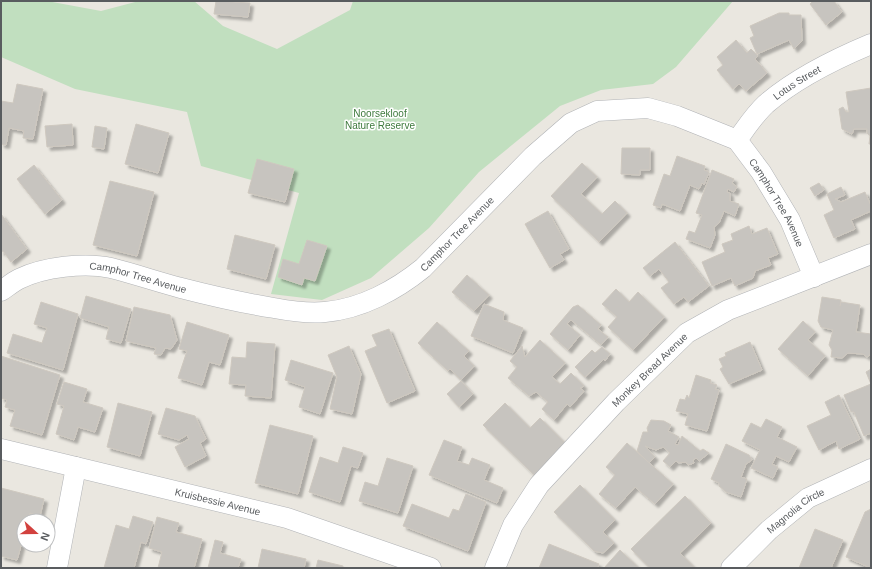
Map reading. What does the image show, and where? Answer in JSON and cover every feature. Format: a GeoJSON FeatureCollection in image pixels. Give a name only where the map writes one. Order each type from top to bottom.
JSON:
{"type":"FeatureCollection","features":[{"type":"Feature","properties":{"kind":"street","name":"Lotus Street"},"geometry":{"type":"LineString","coordinates":[[737,140],[765,105],[788,87],[833,62],[871,44]]}},
{"type":"Feature","properties":{"kind":"street","name":"Camphor Tree Avenue"},"geometry":{"type":"LineString","coordinates":[[1,291],[19,279],[59,268],[83,266],[110,268],[181,288],[281,309],[301,312],[324,312],[351,308],[408,280],[423,268],[533,156],[571,123],[597,111],[648,108],[676,116],[737,140],[761,172],[790,220],[814,277]]}},
{"type":"Feature","properties":{"kind":"street","name":"Monkey Bread Avenue"},"geometry":{"type":"LineString","coordinates":[[495,568],[513,525],[539,485],[576,443],[662,355],[687,333],[728,310],[871,254]]}},
{"type":"Feature","properties":{"kind":"street","name":"Kruisbessie Avenue"},"geometry":{"type":"LineString","coordinates":[[1,449],[287,518],[431,568]]}},
{"type":"Feature","properties":{"kind":"street"},"geometry":{"type":"LineString","coordinates":[[56,568],[76,467]]}},
{"type":"Feature","properties":{"kind":"street","name":"Magnolia Circle"},"geometry":{"type":"LineString","coordinates":[[731,568],[769,530],[808,498],[871,469]]}},
{"type":"Feature","properties":{"kind":"green space","name":"Noorsekloof Nature Reserve"},"geometry":{"type":"Polygon","coordinates":[[[1,1],[47,1],[101,11],[139,1],[194,1],[223,26],[277,49],[350,10],[353,1],[733,1],[676,67],[653,84],[601,90],[560,106],[479,172],[429,228],[371,278],[322,300],[271,294],[299,193],[201,166],[187,112],[75,89],[1,57],[1,1]]]}},
{"type":"Feature","properties":{"kind":"building"},"geometry":{"type":"Polygon","coordinates":[[[216,1],[250,3],[248,17],[214,14],[216,1]]]}},
{"type":"Feature","properties":{"kind":"building"},"geometry":{"type":"Polygon","coordinates":[[[813,1],[834,1],[842,12],[826,25],[810,4],[813,1]]]}},
{"type":"Feature","properties":{"kind":"building"},"geometry":{"type":"Polygon","coordinates":[[[779,13],[801,15],[802,41],[794,49],[789,40],[757,54],[750,38],[754,36],[750,26],[779,13]]]}},
{"type":"Feature","properties":{"kind":"building"},"geometry":{"type":"Polygon","coordinates":[[[736,40],[747,53],[751,49],[758,56],[755,59],[767,73],[746,91],[739,84],[733,89],[717,70],[723,65],[717,57],[736,40]]]}},
{"type":"Feature","properties":{"kind":"building"},"geometry":{"type":"Polygon","coordinates":[[[17,84],[43,89],[33,139],[23,138],[24,131],[9,128],[6,145],[1,144],[1,101],[13,103],[17,84]]]}},
{"type":"Feature","properties":{"kind":"building"},"geometry":{"type":"Polygon","coordinates":[[[871,88],[871,144],[869,144],[870,136],[867,133],[867,129],[854,129],[852,134],[842,129],[839,109],[843,107],[846,112],[849,112],[846,92],[871,88]]]}},
{"type":"Feature","properties":{"kind":"building"},"geometry":{"type":"Polygon","coordinates":[[[72,124],[73,145],[47,147],[45,126],[72,124]]]}},
{"type":"Feature","properties":{"kind":"building"},"geometry":{"type":"Polygon","coordinates":[[[136,124],[169,133],[158,173],[125,164],[136,124]]]}},
{"type":"Feature","properties":{"kind":"building"},"geometry":{"type":"Polygon","coordinates":[[[95,126],[107,128],[104,149],[92,147],[95,126]]]}},
{"type":"Feature","properties":{"kind":"building"},"geometry":{"type":"Polygon","coordinates":[[[622,148],[650,148],[650,170],[640,170],[640,175],[621,174],[622,148]]]}},
{"type":"Feature","properties":{"kind":"building"},"geometry":{"type":"Polygon","coordinates":[[[677,156],[705,166],[704,170],[709,172],[704,185],[702,183],[699,189],[690,185],[680,211],[662,204],[661,208],[653,205],[664,174],[670,176],[677,156]]]}},
{"type":"Feature","properties":{"kind":"building"},"geometry":{"type":"Polygon","coordinates":[[[257,159],[294,169],[285,202],[248,193],[257,159]]]}},
{"type":"Feature","properties":{"kind":"building"},"geometry":{"type":"Polygon","coordinates":[[[582,163],[597,177],[581,194],[602,214],[615,201],[627,213],[599,242],[551,196],[582,163]]]}},
{"type":"Feature","properties":{"kind":"building"},"geometry":{"type":"Polygon","coordinates":[[[34,165],[62,200],[45,214],[17,179],[34,165]]]}},
{"type":"Feature","properties":{"kind":"building"},"geometry":{"type":"Polygon","coordinates":[[[712,170],[734,179],[732,183],[737,187],[734,192],[728,189],[727,192],[730,193],[730,201],[739,204],[735,216],[724,211],[719,223],[714,227],[715,235],[710,248],[686,239],[689,231],[695,233],[702,215],[696,213],[712,170]]]}},
{"type":"Feature","properties":{"kind":"building"},"geometry":{"type":"Polygon","coordinates":[[[110,181],[154,192],[137,256],[93,245],[110,181]]]}},
{"type":"Feature","properties":{"kind":"building"},"geometry":{"type":"Polygon","coordinates":[[[819,183],[824,190],[815,196],[810,188],[819,183]]]}},
{"type":"Feature","properties":{"kind":"building"},"geometry":{"type":"Polygon","coordinates":[[[841,187],[845,195],[835,199],[841,202],[865,192],[871,206],[871,211],[851,220],[855,229],[834,238],[824,215],[834,210],[827,194],[841,187]]]}},
{"type":"Feature","properties":{"kind":"building"},"geometry":{"type":"Polygon","coordinates":[[[548,211],[569,249],[560,254],[564,260],[550,268],[525,224],[548,211]]]}},
{"type":"Feature","properties":{"kind":"building"},"geometry":{"type":"Polygon","coordinates":[[[1,214],[27,249],[11,262],[3,251],[1,252],[1,214]]]}},
{"type":"Feature","properties":{"kind":"building"},"geometry":{"type":"Polygon","coordinates":[[[749,226],[752,234],[767,228],[778,254],[768,258],[771,265],[755,271],[753,278],[735,286],[731,278],[712,286],[702,262],[725,252],[722,244],[733,240],[731,234],[749,226]]]}},
{"type":"Feature","properties":{"kind":"building"},"geometry":{"type":"Polygon","coordinates":[[[235,235],[275,245],[266,279],[227,269],[235,235]]]}},
{"type":"Feature","properties":{"kind":"building"},"geometry":{"type":"Polygon","coordinates":[[[307,240],[327,246],[315,281],[304,278],[302,285],[278,277],[283,259],[299,264],[307,240]]]}},
{"type":"Feature","properties":{"kind":"building"},"geometry":{"type":"Polygon","coordinates":[[[675,242],[709,286],[688,302],[684,297],[674,304],[661,288],[669,282],[659,269],[650,276],[643,268],[675,242]]]}},
{"type":"Feature","properties":{"kind":"building"},"geometry":{"type":"Polygon","coordinates":[[[467,275],[489,295],[474,311],[452,292],[467,275]]]}},
{"type":"Feature","properties":{"kind":"building"},"geometry":{"type":"Polygon","coordinates":[[[616,289],[629,302],[638,292],[664,317],[633,350],[608,327],[617,317],[602,304],[616,289]]]}},
{"type":"Feature","properties":{"kind":"building"},"geometry":{"type":"Polygon","coordinates":[[[86,296],[131,309],[121,343],[106,339],[109,327],[80,318],[86,296]]]}},
{"type":"Feature","properties":{"kind":"building"},"geometry":{"type":"Polygon","coordinates":[[[822,297],[841,300],[840,306],[841,302],[860,305],[856,332],[871,334],[871,354],[867,357],[863,354],[848,353],[842,358],[831,357],[832,350],[829,345],[833,330],[821,327],[818,321],[822,297]]]}},
{"type":"Feature","properties":{"kind":"building"},"geometry":{"type":"Polygon","coordinates":[[[41,302],[78,314],[63,370],[7,353],[13,334],[42,343],[47,328],[34,324],[41,302]]]}},
{"type":"Feature","properties":{"kind":"building"},"geometry":{"type":"Polygon","coordinates":[[[484,304],[504,312],[503,320],[523,328],[513,353],[471,336],[484,304]]]}},
{"type":"Feature","properties":{"kind":"building"},"geometry":{"type":"Polygon","coordinates":[[[578,305],[601,325],[598,329],[608,337],[601,345],[571,320],[567,324],[580,335],[568,350],[550,334],[573,307],[578,305]]]}},
{"type":"Feature","properties":{"kind":"building"},"geometry":{"type":"Polygon","coordinates":[[[134,307],[170,315],[177,340],[171,349],[165,348],[161,355],[154,354],[156,348],[126,341],[134,307]]]}},
{"type":"Feature","properties":{"kind":"building"},"geometry":{"type":"Polygon","coordinates":[[[803,321],[815,332],[808,340],[825,356],[808,376],[778,349],[803,321]]]}},
{"type":"Feature","properties":{"kind":"building"},"geometry":{"type":"Polygon","coordinates":[[[187,322],[229,335],[220,365],[209,362],[202,385],[178,378],[187,351],[179,349],[187,322]]]}},
{"type":"Feature","properties":{"kind":"building"},"geometry":{"type":"Polygon","coordinates":[[[437,322],[469,351],[464,356],[474,366],[461,380],[450,369],[448,371],[418,343],[437,322]]]}},
{"type":"Feature","properties":{"kind":"building"},"geometry":{"type":"Polygon","coordinates":[[[389,329],[415,391],[387,403],[365,351],[377,346],[372,335],[389,329]]]}},
{"type":"Feature","properties":{"kind":"building"},"geometry":{"type":"Polygon","coordinates":[[[540,340],[565,363],[552,377],[560,384],[571,373],[584,386],[580,388],[584,391],[570,407],[567,404],[554,420],[542,409],[548,402],[536,392],[529,396],[508,378],[517,367],[510,361],[522,346],[525,357],[540,340]]]}},
{"type":"Feature","properties":{"kind":"building"},"geometry":{"type":"Polygon","coordinates":[[[247,342],[275,344],[271,398],[245,396],[246,385],[229,384],[232,357],[246,358],[247,342]]]}},
{"type":"Feature","properties":{"kind":"building"},"geometry":{"type":"Polygon","coordinates":[[[750,342],[762,370],[729,384],[720,369],[723,367],[719,359],[726,356],[725,353],[750,342]]]}},
{"type":"Feature","properties":{"kind":"building"},"geometry":{"type":"Polygon","coordinates":[[[349,346],[361,374],[352,414],[330,409],[337,377],[328,355],[349,346]]]}},
{"type":"Feature","properties":{"kind":"building"},"geometry":{"type":"Polygon","coordinates":[[[602,347],[610,354],[605,361],[604,359],[585,377],[575,367],[592,350],[595,353],[602,347]]]}},
{"type":"Feature","properties":{"kind":"building"},"geometry":{"type":"Polygon","coordinates":[[[1,356],[60,375],[42,435],[10,426],[15,410],[5,407],[7,400],[1,398],[1,356]]]}},
{"type":"Feature","properties":{"kind":"building"},"geometry":{"type":"Polygon","coordinates":[[[291,360],[333,373],[320,414],[299,407],[305,387],[285,380],[291,360]]]}},
{"type":"Feature","properties":{"kind":"building"},"geometry":{"type":"Polygon","coordinates":[[[871,369],[871,384],[866,372],[871,369]]]}},
{"type":"Feature","properties":{"kind":"building"},"geometry":{"type":"Polygon","coordinates":[[[696,375],[711,380],[710,383],[717,385],[715,389],[719,390],[707,431],[685,425],[688,414],[676,411],[680,399],[685,400],[687,395],[689,398],[696,375]]]}},
{"type":"Feature","properties":{"kind":"building"},"geometry":{"type":"Polygon","coordinates":[[[461,381],[473,394],[459,407],[447,394],[461,381]]]}},
{"type":"Feature","properties":{"kind":"building"},"geometry":{"type":"Polygon","coordinates":[[[64,382],[87,389],[83,402],[103,408],[95,432],[78,427],[74,440],[56,434],[64,406],[57,404],[64,382]]]}},
{"type":"Feature","properties":{"kind":"building"},"geometry":{"type":"Polygon","coordinates":[[[871,384],[871,433],[864,436],[854,412],[851,412],[844,395],[871,384]]]}},
{"type":"Feature","properties":{"kind":"building"},"geometry":{"type":"Polygon","coordinates":[[[839,395],[860,439],[839,449],[836,441],[819,450],[807,426],[831,415],[825,402],[839,395]]]}},
{"type":"Feature","properties":{"kind":"building"},"geometry":{"type":"Polygon","coordinates":[[[118,403],[152,412],[140,456],[107,447],[118,403]]]}},
{"type":"Feature","properties":{"kind":"building"},"geometry":{"type":"Polygon","coordinates":[[[505,403],[530,428],[540,418],[567,445],[536,477],[483,425],[505,403]]]}},
{"type":"Feature","properties":{"kind":"building"},"geometry":{"type":"Polygon","coordinates":[[[166,408],[195,416],[206,439],[200,443],[206,456],[185,467],[175,447],[189,439],[187,435],[179,440],[158,434],[166,408]]]}},
{"type":"Feature","properties":{"kind":"building"},"geometry":{"type":"Polygon","coordinates":[[[766,419],[782,427],[777,437],[797,447],[789,462],[776,456],[772,464],[778,467],[773,478],[751,468],[760,450],[742,441],[751,423],[761,428],[766,419]]]}},
{"type":"Feature","properties":{"kind":"building"},"geometry":{"type":"Polygon","coordinates":[[[651,420],[664,421],[671,425],[668,431],[679,437],[675,444],[678,445],[682,436],[700,451],[703,449],[709,453],[699,461],[696,458],[693,460],[694,463],[688,465],[686,462],[679,463],[676,461],[670,467],[663,461],[670,453],[663,447],[656,450],[645,446],[655,457],[649,463],[637,451],[643,432],[648,432],[647,428],[651,420]]]}},
{"type":"Feature","properties":{"kind":"building"},"geometry":{"type":"Polygon","coordinates":[[[270,425],[313,436],[298,494],[255,483],[270,425]]]}},
{"type":"Feature","properties":{"kind":"building"},"geometry":{"type":"Polygon","coordinates":[[[444,440],[462,447],[457,461],[469,465],[472,458],[490,465],[484,480],[503,488],[497,503],[429,475],[444,440]]]}},
{"type":"Feature","properties":{"kind":"building"},"geometry":{"type":"Polygon","coordinates":[[[627,443],[673,484],[655,504],[635,487],[616,508],[599,494],[615,475],[606,467],[627,443]]]}},
{"type":"Feature","properties":{"kind":"building"},"geometry":{"type":"Polygon","coordinates":[[[726,444],[749,455],[752,460],[746,464],[741,477],[747,479],[741,497],[726,492],[719,486],[719,483],[711,479],[726,444]]]}},
{"type":"Feature","properties":{"kind":"building"},"geometry":{"type":"Polygon","coordinates":[[[343,447],[363,453],[358,468],[351,466],[340,502],[309,492],[320,457],[338,463],[343,447]]]}},
{"type":"Feature","properties":{"kind":"building"},"geometry":{"type":"Polygon","coordinates":[[[387,458],[413,466],[398,513],[359,501],[365,482],[378,486],[387,458]]]}},
{"type":"Feature","properties":{"kind":"building"},"geometry":{"type":"Polygon","coordinates":[[[580,485],[615,520],[603,532],[614,543],[603,553],[594,551],[554,512],[580,485]]]}},
{"type":"Feature","properties":{"kind":"building"},"geometry":{"type":"Polygon","coordinates":[[[1,488],[44,499],[41,513],[16,513],[16,553],[19,553],[17,560],[1,556],[1,488]]]}},
{"type":"Feature","properties":{"kind":"building"},"geometry":{"type":"Polygon","coordinates":[[[466,494],[486,502],[468,551],[403,526],[412,504],[449,518],[453,509],[459,511],[466,494]]]}},
{"type":"Feature","properties":{"kind":"building"},"geometry":{"type":"Polygon","coordinates":[[[685,496],[711,523],[680,553],[695,568],[650,568],[631,549],[685,496]]]}},
{"type":"Feature","properties":{"kind":"building"},"geometry":{"type":"Polygon","coordinates":[[[871,509],[871,568],[846,557],[865,512],[871,509]]]}},
{"type":"Feature","properties":{"kind":"building"},"geometry":{"type":"Polygon","coordinates":[[[133,516],[153,522],[146,544],[141,542],[134,568],[104,568],[116,525],[129,529],[133,516]]]}},
{"type":"Feature","properties":{"kind":"building"},"geometry":{"type":"Polygon","coordinates":[[[157,517],[179,523],[176,532],[202,539],[194,568],[158,568],[162,552],[149,548],[157,517]]]}},
{"type":"Feature","properties":{"kind":"building"},"geometry":{"type":"Polygon","coordinates":[[[815,529],[843,540],[831,568],[799,568],[815,529]]]}},
{"type":"Feature","properties":{"kind":"building"},"geometry":{"type":"Polygon","coordinates":[[[215,540],[223,542],[220,553],[241,559],[238,568],[208,568],[215,540]]]}},
{"type":"Feature","properties":{"kind":"building"},"geometry":{"type":"Polygon","coordinates":[[[549,544],[599,564],[597,568],[539,568],[549,544]]]}},
{"type":"Feature","properties":{"kind":"building"},"geometry":{"type":"Polygon","coordinates":[[[262,549],[306,559],[304,568],[258,568],[262,549]]]}},
{"type":"Feature","properties":{"kind":"building"},"geometry":{"type":"Polygon","coordinates":[[[620,550],[639,568],[604,568],[620,550]]]}},
{"type":"Feature","properties":{"kind":"building"},"geometry":{"type":"Polygon","coordinates":[[[318,560],[343,566],[343,568],[316,568],[318,560]]]}}]}
